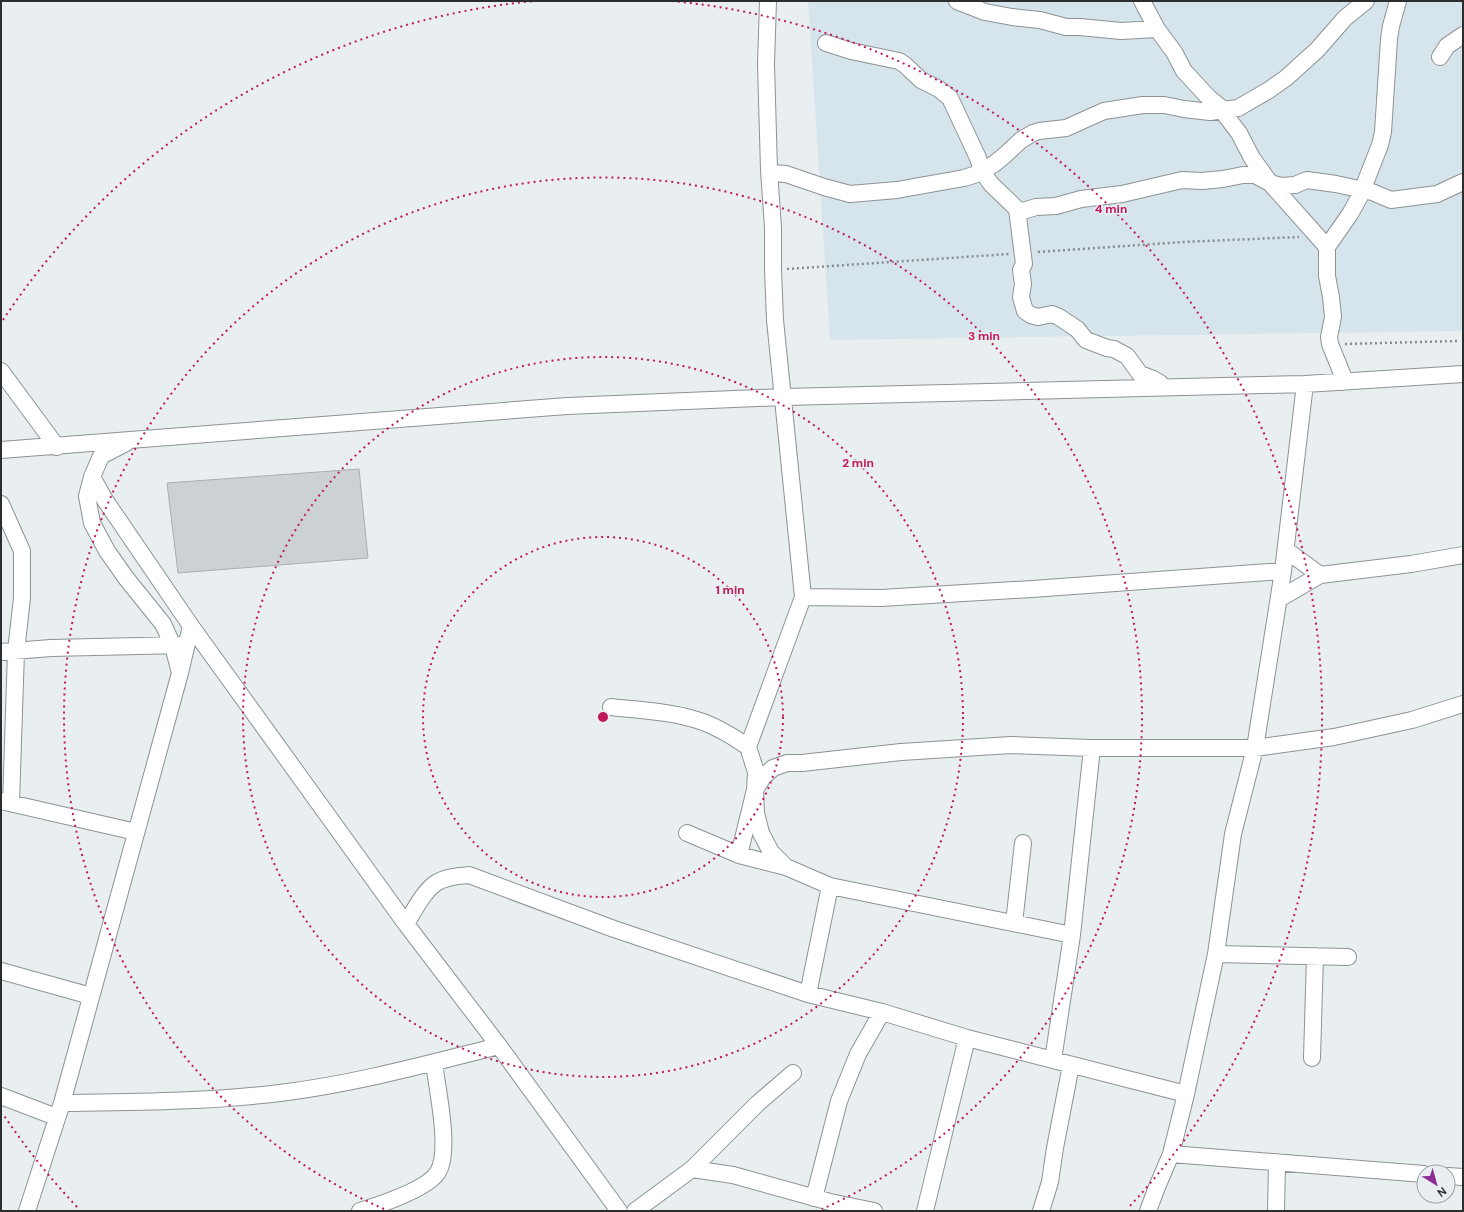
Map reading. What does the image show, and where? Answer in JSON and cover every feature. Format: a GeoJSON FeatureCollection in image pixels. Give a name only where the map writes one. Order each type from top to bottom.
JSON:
{"type":"FeatureCollection","features":[{"type":"Feature","properties":{"kind":"street"},"geometry":{"type":"LineString","coordinates":[[768,1],[766,64],[769,170],[773,228],[775,320],[784,397],[791,486],[803,597],[748,747],[756,772],[756,813],[761,833],[771,852],[786,867]]}},
{"type":"Feature","properties":{"kind":"street"},"geometry":{"type":"LineString","coordinates":[[957,1],[985,12],[1040,20],[1059,26],[1121,31],[1157,29]]}},
{"type":"Feature","properties":{"kind":"street"},"geometry":{"type":"LineString","coordinates":[[1142,1],[1157,29],[1189,77],[1209,98],[1225,111],[1226,116],[1239,133],[1252,158],[1270,183],[1322,242],[1333,317],[1329,337],[1330,344],[1343,376],[1343,382]]}},
{"type":"Feature","properties":{"kind":"street"},"geometry":{"type":"LineString","coordinates":[[769,170],[772,173],[786,174],[850,194],[904,189],[930,183],[964,178],[977,174],[1000,160],[1021,140],[1032,133],[1039,130],[1066,128],[1104,111],[1130,106],[1157,105],[1210,112],[1238,108],[1286,78],[1317,50],[1345,18],[1366,1]]}},
{"type":"Feature","properties":{"kind":"street"},"geometry":{"type":"LineString","coordinates":[[1322,242],[1354,208],[1380,145],[1383,132],[1388,39],[1398,1]]}},
{"type":"Feature","properties":{"kind":"street"},"geometry":{"type":"LineString","coordinates":[[1440,57],[1447,46],[1463,35]]}},
{"type":"Feature","properties":{"kind":"street"},"geometry":{"type":"LineString","coordinates":[[826,43],[851,51],[899,61],[921,80],[939,89],[950,98],[978,158],[982,171],[991,184],[1016,210],[1024,264],[1021,270],[1023,284],[1021,297],[1025,311],[1038,317],[1052,314],[1059,317],[1077,329],[1086,340],[1114,349],[1127,356],[1140,374],[1154,379],[1163,387]]}},
{"type":"Feature","properties":{"kind":"street"},"geometry":{"type":"LineString","coordinates":[[1016,210],[1023,211],[1036,207],[1056,206],[1081,199],[1122,194],[1182,180],[1202,181],[1249,175],[1256,175],[1270,183],[1281,186],[1295,185],[1307,180],[1349,186],[1372,192],[1391,200],[1437,194],[1463,182]]}},
{"type":"Feature","properties":{"kind":"street"},"geometry":{"type":"LineString","coordinates":[[1,371],[57,446]]}},
{"type":"Feature","properties":{"kind":"street"},"geometry":{"type":"LineString","coordinates":[[1,450],[567,406],[784,397],[1306,384],[1463,374]]}},
{"type":"Feature","properties":{"kind":"street"},"geometry":{"type":"LineString","coordinates":[[1148,1211],[1171,1154],[1186,1094],[1216,954],[1233,834],[1254,748],[1279,599],[1306,384]]}},
{"type":"Feature","properties":{"kind":"street"},"geometry":{"type":"LineString","coordinates":[[133,440],[101,456],[92,477],[87,496],[92,523],[107,551],[126,578],[180,646]]}},
{"type":"Feature","properties":{"kind":"street"},"geometry":{"type":"LineString","coordinates":[[92,477],[105,500],[191,626],[406,924],[499,1046],[619,1211]]}},
{"type":"Feature","properties":{"kind":"street"},"geometry":{"type":"LineString","coordinates":[[1,504],[22,551],[22,598],[9,651],[6,802],[136,832]]}},
{"type":"Feature","properties":{"kind":"street"},"geometry":{"type":"LineString","coordinates":[[1286,550],[1320,575]]}},
{"type":"Feature","properties":{"kind":"street"},"geometry":{"type":"LineString","coordinates":[[1279,599],[1320,575],[1412,564],[1463,555]]}},
{"type":"Feature","properties":{"kind":"street"},"geometry":{"type":"LineString","coordinates":[[803,597],[888,597],[1283,571]]}},
{"type":"Feature","properties":{"kind":"street"},"geometry":{"type":"LineString","coordinates":[[27,1211],[59,1110],[180,673],[180,646],[191,626]]}},
{"type":"Feature","properties":{"kind":"street"},"geometry":{"type":"LineString","coordinates":[[9,651],[51,648],[180,646]]}},
{"type":"Feature","properties":{"kind":"street"},"geometry":{"type":"LineString","coordinates":[[739,855],[755,790],[762,777],[773,768],[787,763],[802,763],[901,752],[1011,745],[1092,748],[1254,748],[1334,737],[1412,720],[1463,704]]}},
{"type":"Feature","properties":{"kind":"street"},"geometry":{"type":"LineString","coordinates":[[611,707],[690,718],[703,722],[728,734],[748,747]]}},
{"type":"Feature","properties":{"kind":"street"},"geometry":{"type":"LineString","coordinates":[[1053,1060],[1072,935],[1092,748]]}},
{"type":"Feature","properties":{"kind":"street"},"geometry":{"type":"LineString","coordinates":[[688,833],[739,855],[786,867],[830,886],[1072,935]]}},
{"type":"Feature","properties":{"kind":"street"},"geometry":{"type":"LineString","coordinates":[[1014,923],[1022,843]]}},
{"type":"Feature","properties":{"kind":"street"},"geometry":{"type":"LineString","coordinates":[[406,924],[424,896],[436,883],[451,877],[469,875],[614,929],[808,994],[882,1012],[967,1038],[1186,1094]]}},
{"type":"Feature","properties":{"kind":"street"},"geometry":{"type":"LineString","coordinates":[[808,994],[830,886]]}},
{"type":"Feature","properties":{"kind":"street"},"geometry":{"type":"LineString","coordinates":[[1216,954],[1348,957]]}},
{"type":"Feature","properties":{"kind":"street"},"geometry":{"type":"LineString","coordinates":[[1312,1058],[1315,956]]}},
{"type":"Feature","properties":{"kind":"street"},"geometry":{"type":"LineString","coordinates":[[1,971],[91,996]]}},
{"type":"Feature","properties":{"kind":"street"},"geometry":{"type":"LineString","coordinates":[[814,1198],[839,1100],[858,1054],[882,1012]]}},
{"type":"Feature","properties":{"kind":"street"},"geometry":{"type":"LineString","coordinates":[[925,1211],[967,1038]]}},
{"type":"Feature","properties":{"kind":"street"},"geometry":{"type":"LineString","coordinates":[[1,1096],[59,1110],[207,1100],[280,1093],[351,1082],[499,1046]]}},
{"type":"Feature","properties":{"kind":"street"},"geometry":{"type":"LineString","coordinates":[[360,1211],[410,1192],[429,1182],[438,1172],[444,1158],[444,1141],[434,1063]]}},
{"type":"Feature","properties":{"kind":"street"},"geometry":{"type":"LineString","coordinates":[[1041,1211],[1050,1182],[1071,1065]]}},
{"type":"Feature","properties":{"kind":"street"},"geometry":{"type":"LineString","coordinates":[[635,1211],[692,1169],[758,1104],[793,1073]]}},
{"type":"Feature","properties":{"kind":"street"},"geometry":{"type":"LineString","coordinates":[[1171,1154],[1416,1173]]}},
{"type":"Feature","properties":{"kind":"street"},"geometry":{"type":"LineString","coordinates":[[1276,1211],[1277,1162]]}},
{"type":"Feature","properties":{"kind":"street"},"geometry":{"type":"LineString","coordinates":[[692,1169],[732,1175],[814,1198],[874,1211]]}},
{"type":"Feature","properties":{"kind":"path"},"geometry":{"type":"LineString","coordinates":[[1033,252],[1183,242],[1322,242]]}},
{"type":"Feature","properties":{"kind":"path"},"geometry":{"type":"LineString","coordinates":[[773,270],[1010,254]]}},
{"type":"Feature","properties":{"kind":"path"},"geometry":{"type":"LineString","coordinates":[[1330,344],[1457,341]]}},
{"type":"Feature","properties":{"kind":"shaded area"},"geometry":{"type":"Polygon","coordinates":[[[808,1],[1463,1],[1463,331],[830,340],[808,1]]]}},
{"type":"Feature","properties":{"kind":"building"},"geometry":{"type":"Polygon","coordinates":[[[359,469],[368,558],[178,573],[167,483],[359,469]]]}}]}
